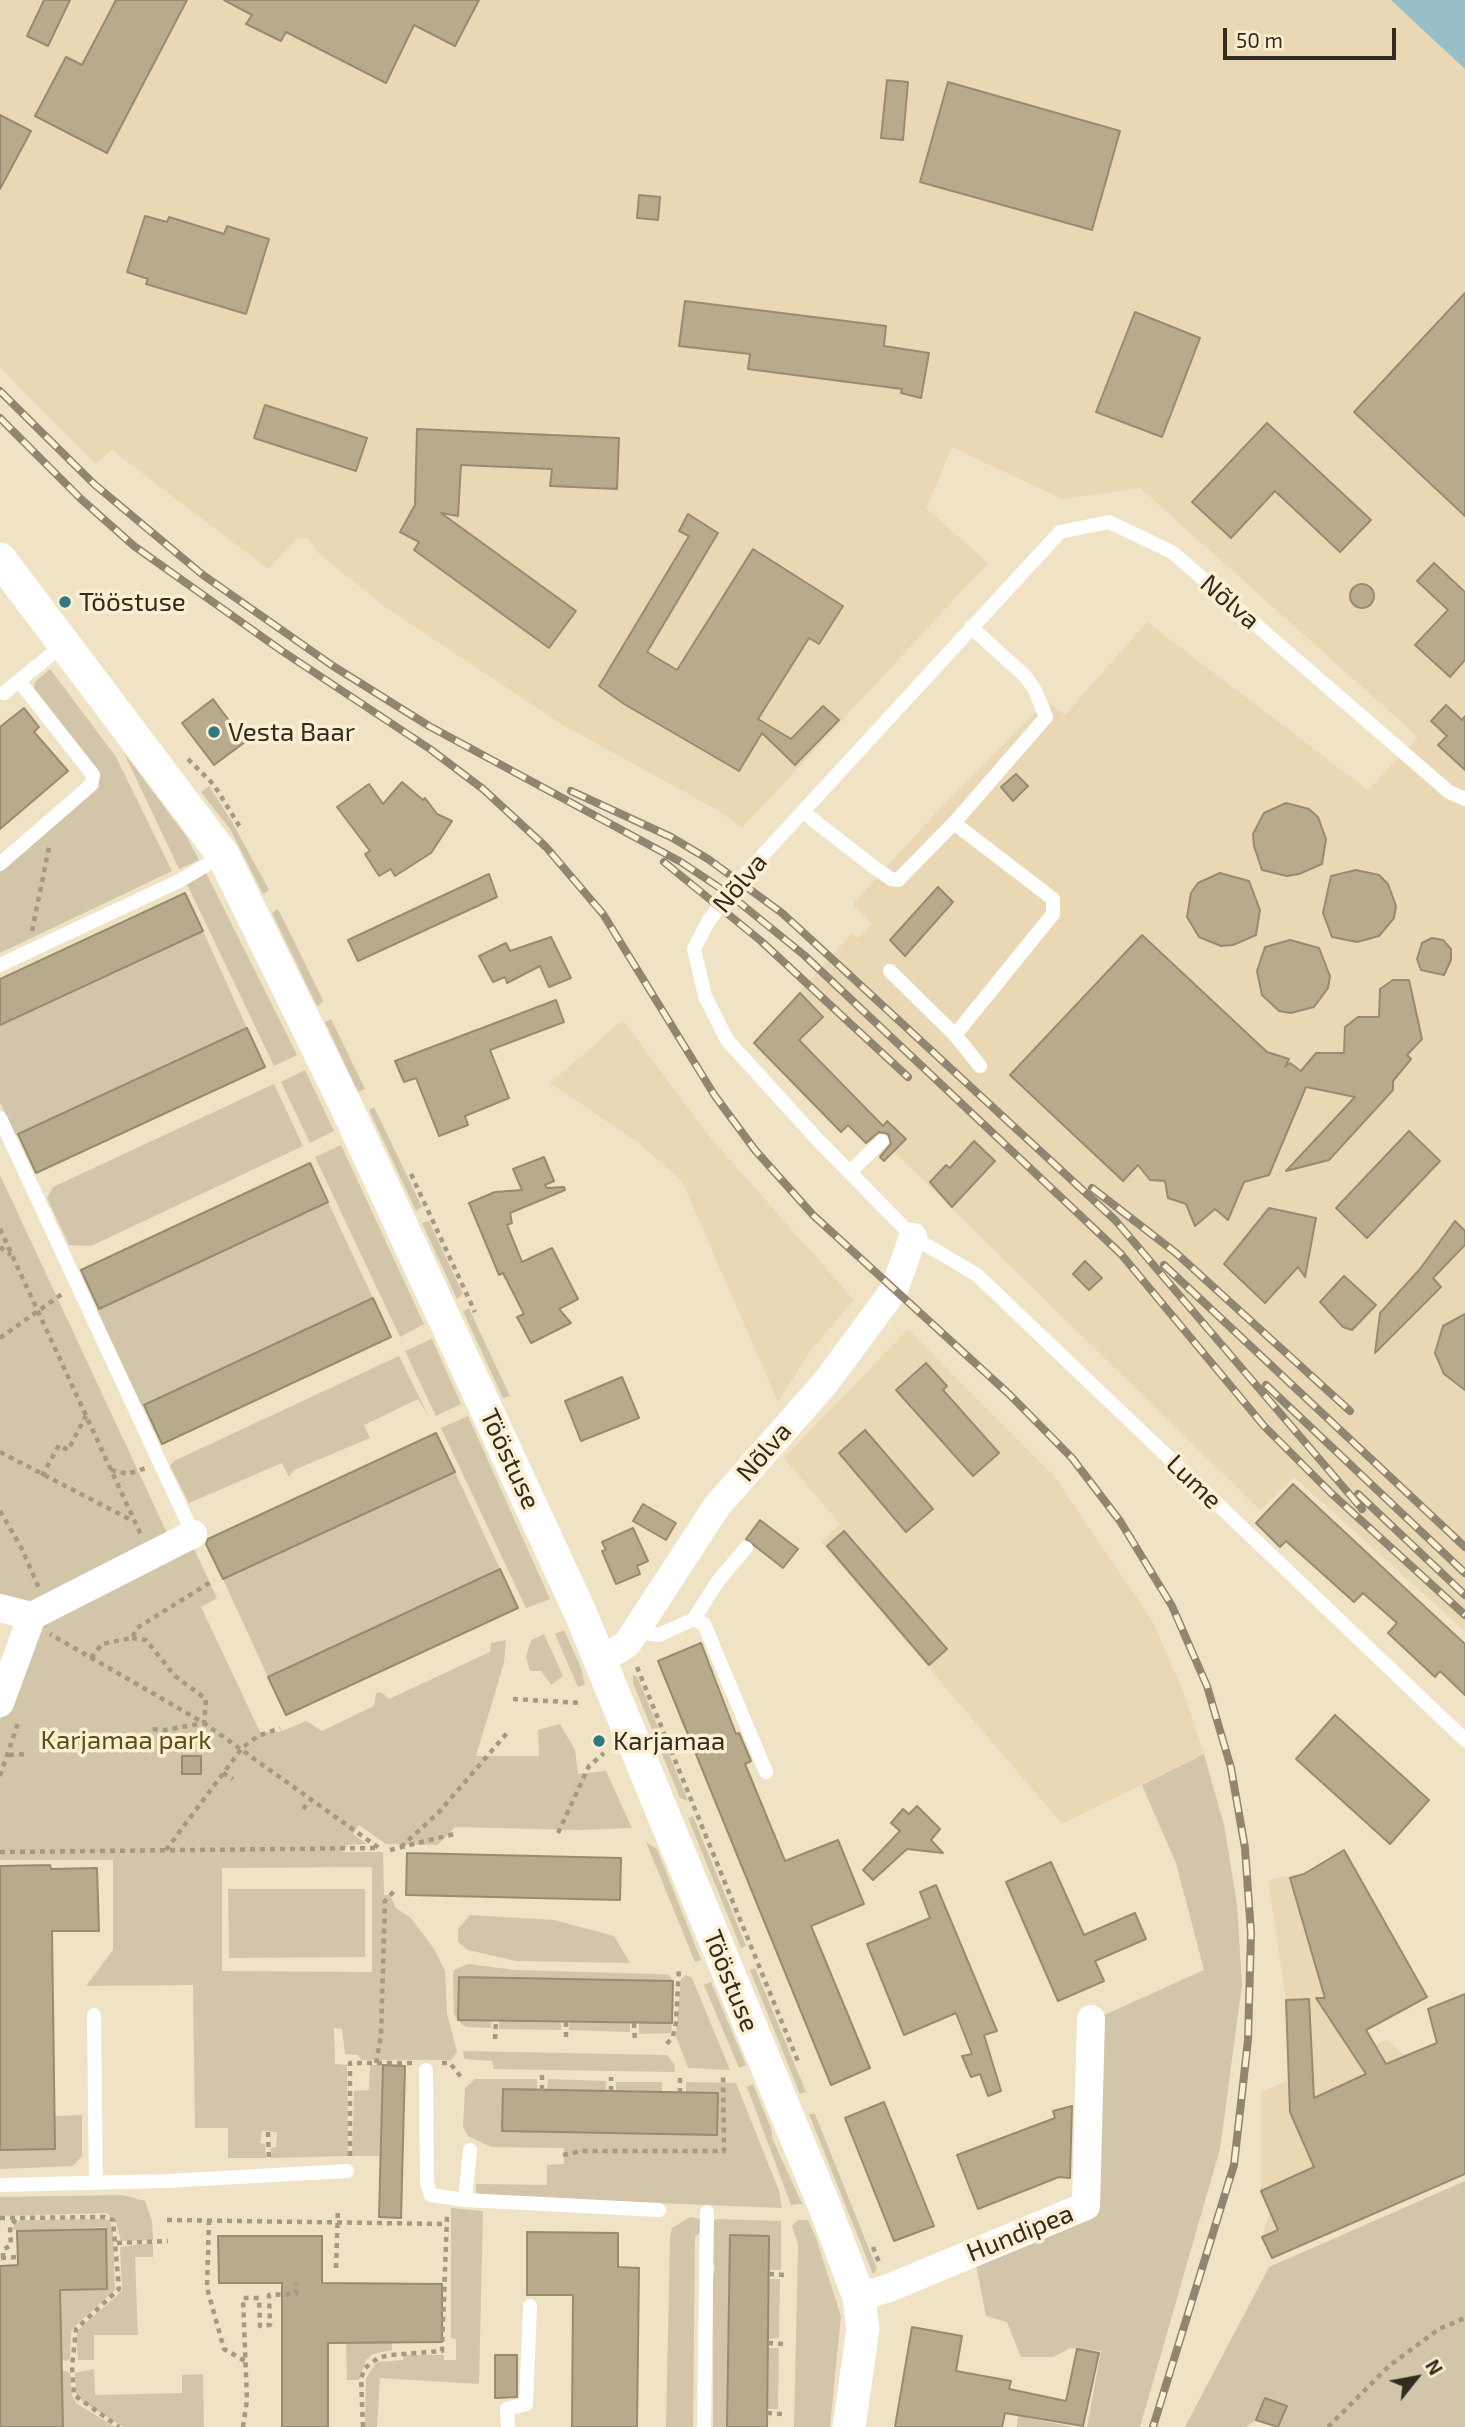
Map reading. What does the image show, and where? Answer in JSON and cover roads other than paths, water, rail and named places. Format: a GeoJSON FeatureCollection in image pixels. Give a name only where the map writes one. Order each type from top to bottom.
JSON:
{"type":"FeatureCollection","features":[{"type":"Feature","properties":{"kind":"street","name":"Tööstuse"},"geometry":{"type":"LineString","coordinates":[[0,559],[223,855],[448,1322],[602,1659],[859,2297],[863,2329],[849,2427]]}},
{"type":"Feature","properties":{"kind":"street","name":"Nõlva"},"geometry":{"type":"LineString","coordinates":[[602,1659],[627,1644],[718,1506],[826,1382],[894,1290],[913,1237]]}},
{"type":"Feature","properties":{"kind":"street"},"geometry":{"type":"LineString","coordinates":[[0,1608],[41,1612],[193,1534]]}},
{"type":"Feature","properties":{"kind":"street"},"geometry":{"type":"LineString","coordinates":[[0,1703],[41,1612]]}},
{"type":"Feature","properties":{"kind":"street","name":"Hundipea"},"geometry":{"type":"LineString","coordinates":[[859,2297],[889,2288],[1086,2206],[1091,2019]]}},
{"type":"Feature","properties":{"kind":"lane","name":"Nõlva"},"geometry":{"type":"LineString","coordinates":[[913,1237],[818,1140],[727,1040],[705,996],[694,949],[709,920],[729,894],[1060,532],[1109,522],[1172,552],[1449,792],[1465,799]]}},
{"type":"Feature","properties":{"kind":"lane"},"geometry":{"type":"LineString","coordinates":[[803,811],[875,868],[891,879],[898,880],[954,823],[1046,717],[1035,690],[1025,676],[971,627]]}},
{"type":"Feature","properties":{"kind":"lane"},"geometry":{"type":"LineString","coordinates":[[4,693],[64,644]]}},
{"type":"Feature","properties":{"kind":"lane"},"geometry":{"type":"LineString","coordinates":[[0,864],[91,785],[93,775],[19,681]]}},
{"type":"Feature","properties":{"kind":"lane"},"geometry":{"type":"LineString","coordinates":[[954,823],[1053,900],[1053,914],[955,1035]]}},
{"type":"Feature","properties":{"kind":"lane"},"geometry":{"type":"LineString","coordinates":[[0,965],[181,880],[223,855]]}},
{"type":"Feature","properties":{"kind":"lane"},"geometry":{"type":"LineString","coordinates":[[890,971],[955,1035],[980,1066]]}},
{"type":"Feature","properties":{"kind":"lane"},"geometry":{"type":"LineString","coordinates":[[0,1118],[193,1534]]}},
{"type":"Feature","properties":{"kind":"lane"},"geometry":{"type":"LineString","coordinates":[[851,1171],[883,1142]]}},
{"type":"Feature","properties":{"kind":"lane","name":"Lume"},"geometry":{"type":"LineString","coordinates":[[913,1237],[977,1275],[1465,1740]]}},
{"type":"Feature","properties":{"kind":"lane"},"geometry":{"type":"LineString","coordinates":[[635,1632],[659,1635],[694,1619],[718,1581],[746,1548]]}},
{"type":"Feature","properties":{"kind":"lane"},"geometry":{"type":"LineString","coordinates":[[694,1619],[704,1624],[766,1772]]}},
{"type":"Feature","properties":{"kind":"lane"},"geometry":{"type":"LineString","coordinates":[[94,2015],[96,2183]]}},
{"type":"Feature","properties":{"kind":"lane"},"geometry":{"type":"LineString","coordinates":[[426,2070],[427,2183],[431,2195],[458,2199],[659,2210]]}},
{"type":"Feature","properties":{"kind":"lane"},"geometry":{"type":"LineString","coordinates":[[458,2199],[470,2150]]}},
{"type":"Feature","properties":{"kind":"lane"},"geometry":{"type":"LineString","coordinates":[[0,2185],[347,2171]]}},
{"type":"Feature","properties":{"kind":"lane"},"geometry":{"type":"LineString","coordinates":[[704,2427],[707,2212]]}},
{"type":"Feature","properties":{"kind":"lane"},"geometry":{"type":"LineString","coordinates":[[508,2427],[507,2409],[526,2404],[530,2306]]}},
{"type":"Feature","properties":{"kind":"water"},"geometry":{"type":"Polygon","coordinates":[[[1391,0],[1465,0],[1465,69],[1394,3],[1391,0]]]}},
{"type":"Feature","properties":{"kind":"railway"},"geometry":{"type":"LineString","coordinates":[[0,391],[94,484],[203,575],[333,666],[429,726],[681,862],[729,894],[804,955],[1121,1254],[1264,1426],[1331,1493],[1465,1615]]}},
{"type":"Feature","properties":{"kind":"railway"},"geometry":{"type":"LineString","coordinates":[[0,418],[81,499],[134,546],[282,651],[430,749],[483,789],[546,847],[603,914],[715,1096],[755,1150],[813,1215],[1010,1395],[1072,1458],[1120,1521],[1172,1606],[1207,1686],[1231,1768],[1245,1848],[1251,1933],[1248,2040],[1234,2165],[1153,2427]]}},
{"type":"Feature","properties":{"kind":"railway"},"geometry":{"type":"LineString","coordinates":[[571,791],[671,837],[708,859],[782,913],[1115,1220],[1362,1509]]}},
{"type":"Feature","properties":{"kind":"railway"},"geometry":{"type":"LineString","coordinates":[[664,862],[761,941],[908,1077]]}},
{"type":"Feature","properties":{"kind":"railway"},"geometry":{"type":"LineString","coordinates":[[1092,1188],[1176,1253],[1350,1411]]}},
{"type":"Feature","properties":{"kind":"railway"},"geometry":{"type":"LineString","coordinates":[[1164,1265],[1465,1547]]}},
{"type":"Feature","properties":{"kind":"railway"},"geometry":{"type":"LineString","coordinates":[[1266,1385],[1465,1573]]}},
{"type":"Feature","properties":{"kind":"railway"},"geometry":{"type":"LineString","coordinates":[[1358,1494],[1465,1595]]}},
{"type":"Feature","properties":{"kind":"place","name":"Tööstuse"},"geometry":{"type":"Point","coordinates":[65,602]}},
{"type":"Feature","properties":{"kind":"place","name":"Vesta Baar"},"geometry":{"type":"Point","coordinates":[214,732]}},
{"type":"Feature","properties":{"kind":"place","name":"Karjamaa"},"geometry":{"type":"Point","coordinates":[599,1741]}},
{"type":"Feature","properties":{"kind":"park label","name":"Karjamaa park"},"geometry":{"type":"Point","coordinates":[126,1740]}}]}
